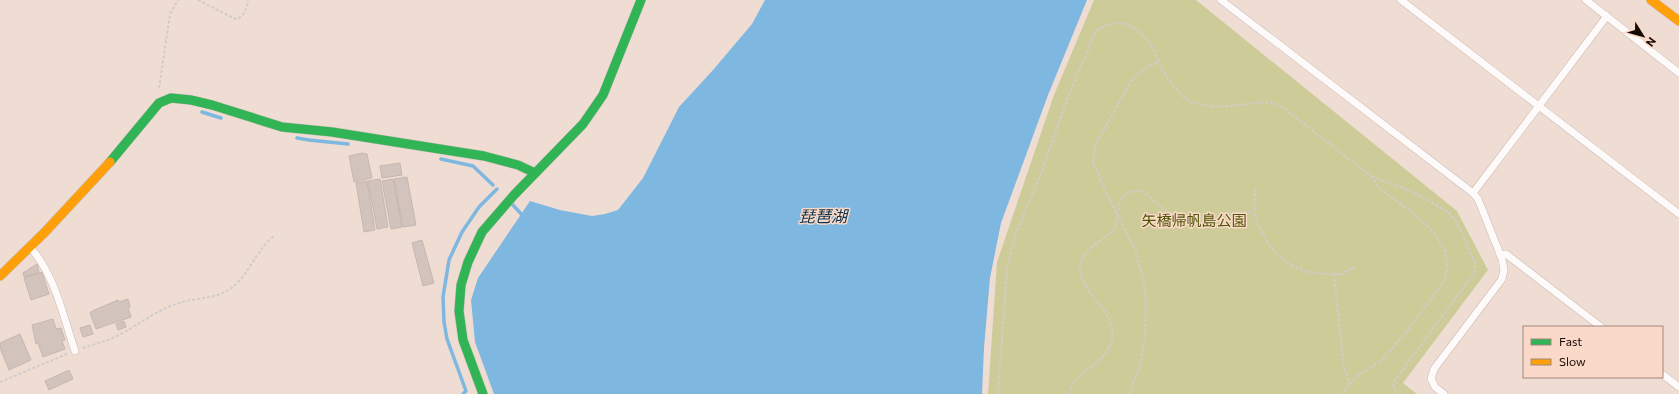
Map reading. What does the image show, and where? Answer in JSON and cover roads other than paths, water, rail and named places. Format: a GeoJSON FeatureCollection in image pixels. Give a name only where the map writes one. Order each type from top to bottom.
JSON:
{"type":"FeatureCollection","features":[{"type":"Feature","properties":{"kind":"street"},"geometry":{"type":"LineString","coordinates":[[481,393],[463,340],[459,310],[461,285],[468,262],[482,232],[514,195],[583,124],[603,95],[641,0]]}},
{"type":"Feature","properties":{"kind":"street"},"geometry":{"type":"LineString","coordinates":[[1652,0],[1679,21]]}},
{"type":"Feature","properties":{"kind":"street"},"geometry":{"type":"LineString","coordinates":[[0,276],[90,185],[124,147],[159,103],[171,98],[191,100],[282,127],[332,132],[477,155],[518,165],[536,173]]}},
{"type":"Feature","properties":{"kind":"lane"},"geometry":{"type":"LineString","coordinates":[[1221,0],[1473,193],[1478,199],[1500,255],[1504,270],[1502,279],[1434,369],[1431,379],[1435,387],[1444,394]]}},
{"type":"Feature","properties":{"kind":"lane"},"geometry":{"type":"LineString","coordinates":[[1401,0],[1679,214]]}},
{"type":"Feature","properties":{"kind":"lane"},"geometry":{"type":"LineString","coordinates":[[1586,0],[1679,73]]}},
{"type":"Feature","properties":{"kind":"lane"},"geometry":{"type":"LineString","coordinates":[[1473,193],[1607,16]]}},
{"type":"Feature","properties":{"kind":"lane"},"geometry":{"type":"LineString","coordinates":[[30,247],[41,259],[50,278],[75,351]]}},
{"type":"Feature","properties":{"kind":"lane"},"geometry":{"type":"LineString","coordinates":[[1500,255],[1506,254],[1600,326]]}},
{"type":"Feature","properties":{"kind":"lane"},"geometry":{"type":"LineString","coordinates":[[1663,375],[1679,387]]}},
{"type":"Feature","properties":{"kind":"water","name":"琵琶湖"},"geometry":{"type":"Polygon","coordinates":[[[765,0],[1087,0],[1048,95],[1001,223],[990,278],[982,394],[494,394],[475,342],[471,300],[478,278],[530,201],[560,210],[592,216],[618,210],[643,178],[679,107],[752,24],[765,0]]]}},
{"type":"Feature","properties":{"kind":"waterway"},"geometry":{"type":"LineString","coordinates":[[202,112],[221,118]]}},
{"type":"Feature","properties":{"kind":"waterway"},"geometry":{"type":"LineString","coordinates":[[297,138],[348,144]]}},
{"type":"Feature","properties":{"kind":"waterway"},"geometry":{"type":"LineString","coordinates":[[441,159],[473,166],[493,185]]}},
{"type":"Feature","properties":{"kind":"waterway"},"geometry":{"type":"LineString","coordinates":[[463,394],[466,391],[447,339],[444,322],[443,297],[449,260],[462,232],[479,207],[497,189]]}},
{"type":"Feature","properties":{"kind":"waterway"},"geometry":{"type":"LineString","coordinates":[[512,204],[524,217]]}},
{"type":"Feature","properties":{"kind":"park label","name":"矢橋帰帆島公園"},"geometry":{"type":"Point","coordinates":[1194,221]}}]}
